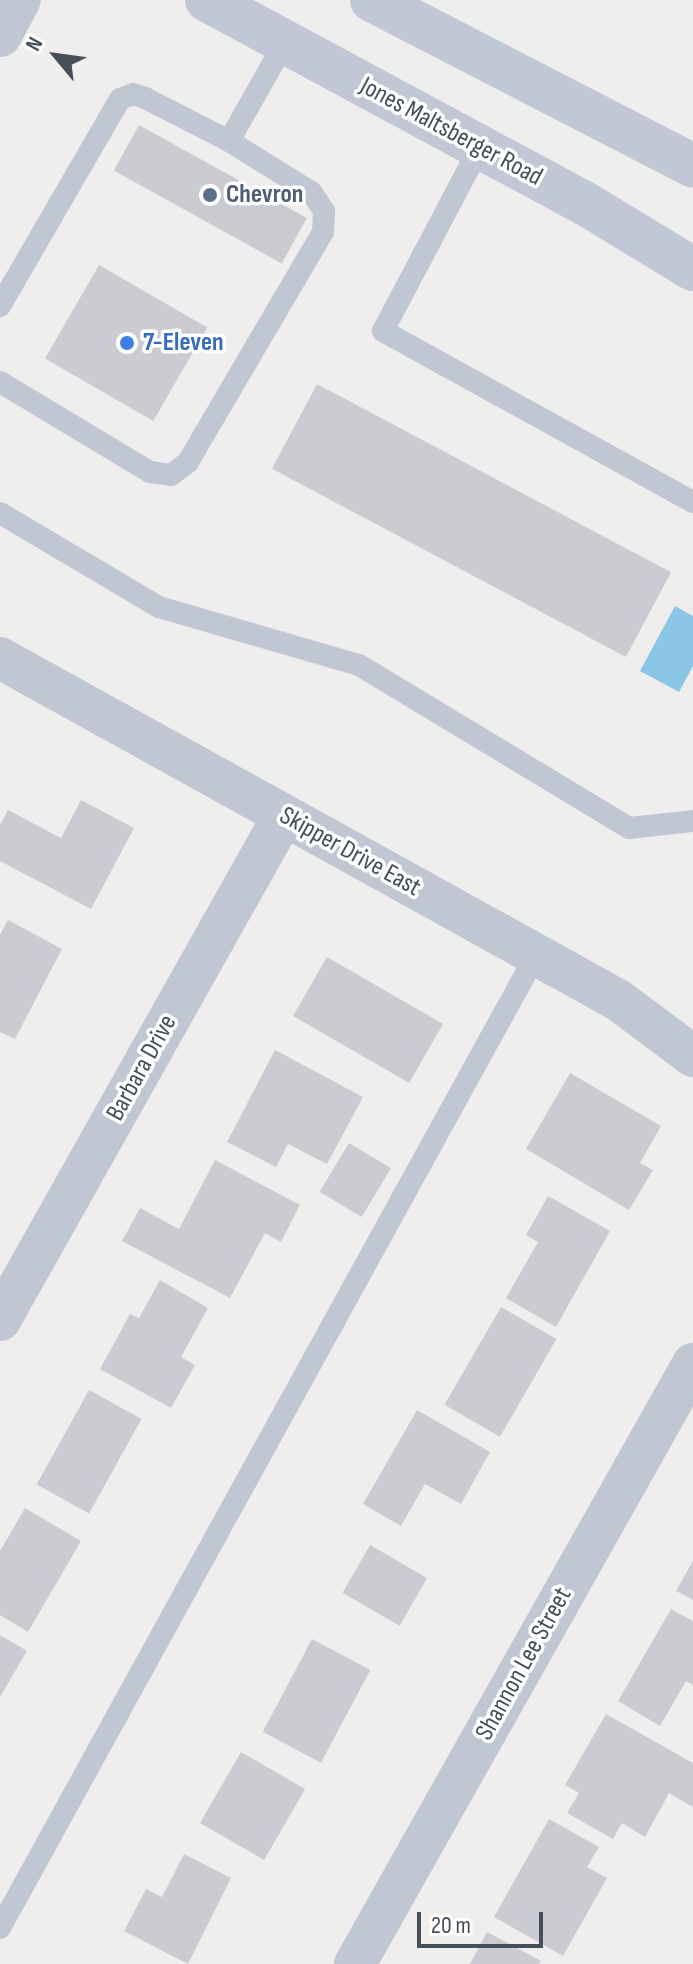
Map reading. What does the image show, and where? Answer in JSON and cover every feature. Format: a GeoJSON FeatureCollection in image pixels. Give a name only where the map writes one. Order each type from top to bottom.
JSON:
{"type":"FeatureCollection","features":[{"type":"Feature","properties":{"kind":"main road","name":"Jones Maltsberger Road"},"geometry":{"type":"LineString","coordinates":[[207,0],[480,147],[693,269]]}},
{"type":"Feature","properties":{"kind":"main road"},"geometry":{"type":"LineString","coordinates":[[372,0],[693,166]]}},
{"type":"Feature","properties":{"kind":"street"},"geometry":{"type":"LineString","coordinates":[[0,35],[19,0]]}},
{"type":"Feature","properties":{"kind":"street","name":"Skipper Drive East"},"geometry":{"type":"LineString","coordinates":[[1,661],[618,1000],[693,1056]]}},
{"type":"Feature","properties":{"kind":"street","name":"Barbara Drive"},"geometry":{"type":"LineString","coordinates":[[0,1320],[284,815]]}},
{"type":"Feature","properties":{"kind":"street","name":"Shannon Lee Street"},"geometry":{"type":"LineString","coordinates":[[355,1964],[693,1364]]}},
{"type":"Feature","properties":{"kind":"lane"},"geometry":{"type":"LineString","coordinates":[[229,141],[285,42]]}},
{"type":"Feature","properties":{"kind":"lane"},"geometry":{"type":"LineString","coordinates":[[0,306],[120,99],[133,94],[229,141],[311,192],[324,211],[323,232],[188,462],[171,475],[150,472],[0,382]]}},
{"type":"Feature","properties":{"kind":"lane"},"geometry":{"type":"LineString","coordinates":[[480,147],[383,331],[693,502]]}},
{"type":"Feature","properties":{"kind":"lane"},"geometry":{"type":"LineString","coordinates":[[0,513],[159,607],[359,665],[629,828],[693,821]]}},
{"type":"Feature","properties":{"kind":"lane"},"geometry":{"type":"LineString","coordinates":[[0,1928],[536,955]]}},
{"type":"Feature","properties":{"kind":"water"},"geometry":{"type":"Polygon","coordinates":[[[675,606],[693,616],[693,666],[679,692],[640,671],[675,606]]]}},
{"type":"Feature","properties":{"kind":"building","name":"Chevron"},"geometry":{"type":"Polygon","coordinates":[[[139,125],[307,218],[282,264],[114,170],[139,125]]]}},
{"type":"Feature","properties":{"kind":"building","name":"7-Eleven"},"geometry":{"type":"Polygon","coordinates":[[[99,265],[207,328],[153,421],[45,359],[99,265]]]}},
{"type":"Feature","properties":{"kind":"building"},"geometry":{"type":"Polygon","coordinates":[[[317,384],[671,572],[626,657],[272,469],[317,384]]]}},
{"type":"Feature","properties":{"kind":"building"},"geometry":{"type":"Polygon","coordinates":[[[81,800],[134,828],[91,909],[0,861],[0,825],[8,810],[61,838],[81,800]]]}},
{"type":"Feature","properties":{"kind":"building"},"geometry":{"type":"Polygon","coordinates":[[[8,920],[62,949],[15,1039],[0,1032],[0,935],[8,920]]]}},
{"type":"Feature","properties":{"kind":"building"},"geometry":{"type":"Polygon","coordinates":[[[327,957],[443,1024],[409,1083],[293,1016],[327,957]]]}},
{"type":"Feature","properties":{"kind":"building"},"geometry":{"type":"Polygon","coordinates":[[[275,1050],[363,1097],[327,1164],[288,1144],[276,1167],[227,1142],[275,1050]]]}},
{"type":"Feature","properties":{"kind":"building"},"geometry":{"type":"Polygon","coordinates":[[[570,1073],[661,1126],[640,1163],[653,1170],[629,1210],[526,1149],[570,1073]]]}},
{"type":"Feature","properties":{"kind":"building"},"geometry":{"type":"Polygon","coordinates":[[[349,1143],[391,1168],[362,1217],[320,1192],[349,1143]]]}},
{"type":"Feature","properties":{"kind":"building"},"geometry":{"type":"Polygon","coordinates":[[[215,1160],[300,1205],[281,1242],[265,1233],[230,1298],[122,1241],[140,1208],[179,1229],[215,1160]]]}},
{"type":"Feature","properties":{"kind":"building"},"geometry":{"type":"Polygon","coordinates":[[[548,1196],[610,1231],[556,1327],[506,1298],[538,1242],[526,1235],[548,1196]]]}},
{"type":"Feature","properties":{"kind":"building"},"geometry":{"type":"Polygon","coordinates":[[[160,1280],[208,1308],[181,1357],[195,1365],[171,1408],[100,1369],[130,1314],[139,1318],[160,1280]]]}},
{"type":"Feature","properties":{"kind":"building"},"geometry":{"type":"Polygon","coordinates":[[[501,1307],[556,1339],[500,1437],[444,1405],[501,1307]]]}},
{"type":"Feature","properties":{"kind":"building"},"geometry":{"type":"Polygon","coordinates":[[[89,1390],[141,1419],[89,1514],[37,1484],[89,1390]]]}},
{"type":"Feature","properties":{"kind":"building"},"geometry":{"type":"Polygon","coordinates":[[[417,1410],[490,1452],[461,1504],[425,1484],[401,1526],[363,1504],[417,1410]]]}},
{"type":"Feature","properties":{"kind":"building"},"geometry":{"type":"Polygon","coordinates":[[[25,1508],[81,1541],[28,1632],[0,1615],[0,1551],[25,1508]]]}},
{"type":"Feature","properties":{"kind":"building"},"geometry":{"type":"Polygon","coordinates":[[[370,1545],[427,1578],[400,1626],[342,1593],[370,1545]]]}},
{"type":"Feature","properties":{"kind":"building"},"geometry":{"type":"Polygon","coordinates":[[[693,1561],[693,1600],[676,1591],[693,1561]]]}},
{"type":"Feature","properties":{"kind":"building"},"geometry":{"type":"Polygon","coordinates":[[[671,1609],[693,1621],[693,1685],[686,1681],[660,1726],[618,1701],[671,1609]]]}},
{"type":"Feature","properties":{"kind":"building"},"geometry":{"type":"Polygon","coordinates":[[[0,1635],[27,1651],[0,1697],[0,1635]]]}},
{"type":"Feature","properties":{"kind":"building"},"geometry":{"type":"Polygon","coordinates":[[[312,1639],[370,1670],[321,1763],[263,1732],[312,1639]]]}},
{"type":"Feature","properties":{"kind":"building"},"geometry":{"type":"Polygon","coordinates":[[[606,1714],[693,1763],[693,1807],[669,1793],[645,1837],[622,1823],[613,1839],[567,1813],[579,1793],[565,1785],[606,1714]]]}},
{"type":"Feature","properties":{"kind":"building"},"geometry":{"type":"Polygon","coordinates":[[[241,1752],[305,1789],[264,1860],[200,1823],[241,1752]]]}},
{"type":"Feature","properties":{"kind":"building"},"geometry":{"type":"Polygon","coordinates":[[[549,1819],[599,1847],[587,1867],[607,1878],[563,1956],[494,1917],[549,1819]]]}},
{"type":"Feature","properties":{"kind":"building"},"geometry":{"type":"Polygon","coordinates":[[[184,1854],[231,1878],[188,1964],[124,1931],[146,1889],[162,1897],[184,1854]]]}},
{"type":"Feature","properties":{"kind":"building"},"geometry":{"type":"Polygon","coordinates":[[[487,1932],[541,1961],[539,1964],[470,1964],[487,1932]]]}},
{"type":"Feature","properties":{"kind":"place","name":"Chevron"},"geometry":{"type":"Point","coordinates":[210,195]}},
{"type":"Feature","properties":{"kind":"place","name":"7-Eleven"},"geometry":{"type":"Point","coordinates":[127,343]}}]}
